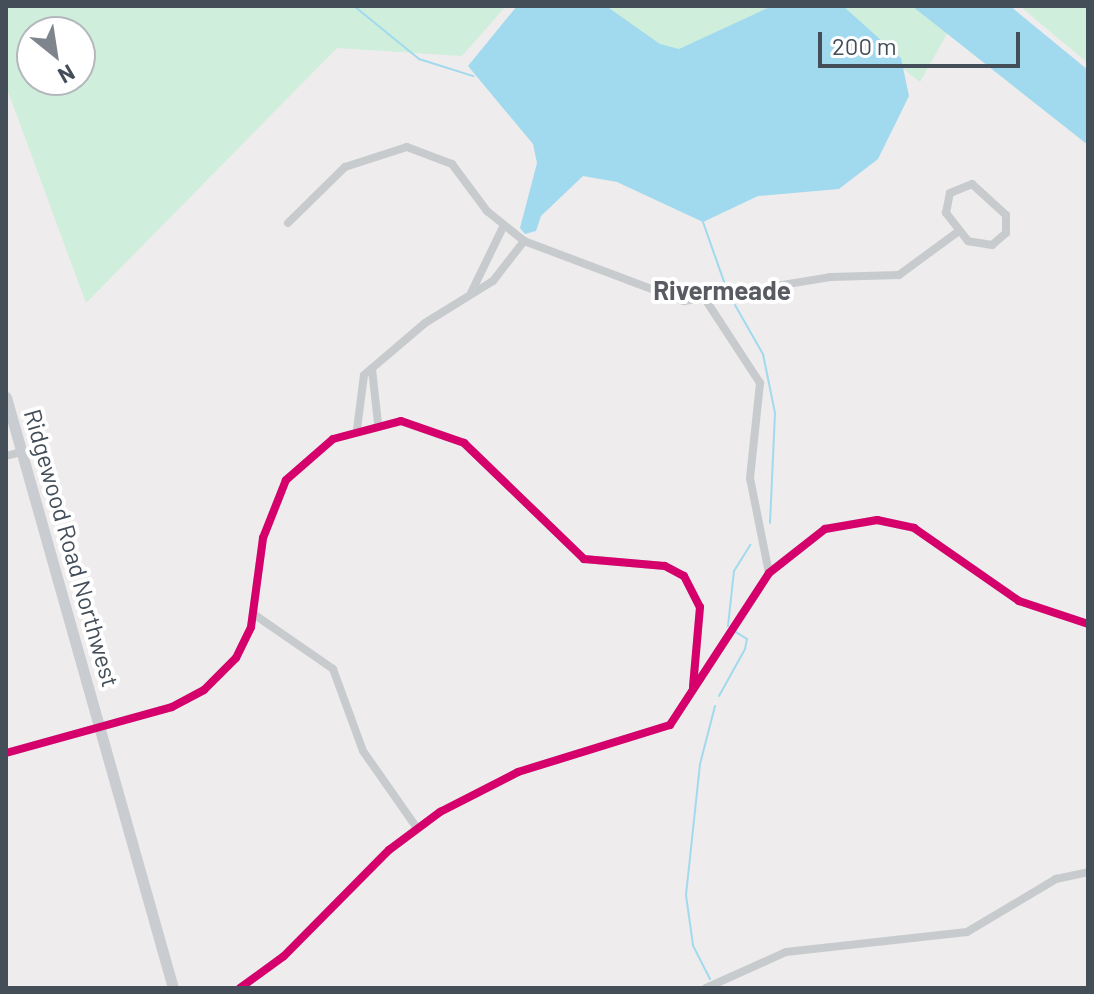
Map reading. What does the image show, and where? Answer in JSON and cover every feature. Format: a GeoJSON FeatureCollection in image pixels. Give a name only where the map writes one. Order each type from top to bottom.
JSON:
{"type":"FeatureCollection","features":[{"type":"Feature","properties":{"kind":"street"},"geometry":{"type":"LineString","coordinates":[[288,223],[345,167],[407,147],[452,164],[503,227],[524,241],[661,296],[707,302],[830,277],[899,275],[959,231]]}},
{"type":"Feature","properties":{"kind":"street"},"geometry":{"type":"LineString","coordinates":[[961,185],[982,187],[1006,215],[1006,233],[992,245],[974,245],[959,231],[945,206],[961,185]]}},
{"type":"Feature","properties":{"kind":"street"},"geometry":{"type":"LineString","coordinates":[[471,293],[503,227]]}},
{"type":"Feature","properties":{"kind":"street"},"geometry":{"type":"LineString","coordinates":[[357,429],[356,394],[372,369],[500,274],[524,241]]}},
{"type":"Feature","properties":{"kind":"street"},"geometry":{"type":"LineString","coordinates":[[707,302],[760,383],[750,478],[769,573]]}},
{"type":"Feature","properties":{"kind":"street"},"geometry":{"type":"LineString","coordinates":[[372,369],[378,423]]}},
{"type":"Feature","properties":{"kind":"street","name":"Ridgewood Road Northwest"},"geometry":{"type":"LineString","coordinates":[[6,397],[173,988]]}},
{"type":"Feature","properties":{"kind":"street"},"geometry":{"type":"LineString","coordinates":[[6,753],[100,727],[204,690],[236,658],[255,615],[263,538],[282,486],[315,450],[357,429],[378,423],[419,423],[464,443],[584,559],[665,566],[684,576],[700,607],[693,687]]}},
{"type":"Feature","properties":{"kind":"street"},"geometry":{"type":"LineString","coordinates":[[6,456],[21,452]]}},
{"type":"Feature","properties":{"kind":"street"},"geometry":{"type":"LineString","coordinates":[[240,988],[284,956],[417,828],[518,772],[663,729],[769,573],[825,529],[893,522],[933,537],[1019,601],[1088,624]]}},
{"type":"Feature","properties":{"kind":"street"},"geometry":{"type":"LineString","coordinates":[[255,615],[333,669],[363,751],[417,828]]}},
{"type":"Feature","properties":{"kind":"street"},"geometry":{"type":"LineString","coordinates":[[706,988],[786,952],[967,932],[1056,879],[1088,872]]}},
{"type":"Feature","properties":{"kind":"green space"},"geometry":{"type":"Polygon","coordinates":[[[6,6],[506,6],[462,56],[337,48],[86,303],[6,86],[6,6]]]}},
{"type":"Feature","properties":{"kind":"green space"},"geometry":{"type":"Polygon","coordinates":[[[599,6],[917,6],[949,30],[920,82],[825,7],[667,53],[599,6]]]}},
{"type":"Feature","properties":{"kind":"green space"},"geometry":{"type":"Polygon","coordinates":[[[1020,6],[1088,6],[1088,63],[1053,34],[1020,6]]]}},
{"type":"Feature","properties":{"kind":"water"},"geometry":{"type":"Polygon","coordinates":[[[517,6],[606,6],[660,44],[679,49],[772,6],[843,6],[901,58],[909,96],[878,159],[839,189],[758,196],[703,222],[617,182],[583,176],[541,216],[536,231],[525,234],[520,228],[537,163],[533,144],[468,66],[517,6]]]}},
{"type":"Feature","properties":{"kind":"water"},"geometry":{"type":"Polygon","coordinates":[[[912,6],[1010,6],[1088,70],[1088,145],[912,6]]]}},
{"type":"Feature","properties":{"kind":"waterway"},"geometry":{"type":"LineString","coordinates":[[354,6],[419,59],[473,76]]}},
{"type":"Feature","properties":{"kind":"waterway"},"geometry":{"type":"LineString","coordinates":[[703,222],[727,290]]}},
{"type":"Feature","properties":{"kind":"waterway"},"geometry":{"type":"LineString","coordinates":[[735,305],[763,354],[775,413],[770,523]]}},
{"type":"Feature","properties":{"kind":"waterway"},"geometry":{"type":"LineString","coordinates":[[728,626],[734,571],[750,545]]}},
{"type":"Feature","properties":{"kind":"waterway"},"geometry":{"type":"LineString","coordinates":[[719,696],[745,649],[747,639],[736,632]]}},
{"type":"Feature","properties":{"kind":"waterway"},"geometry":{"type":"LineString","coordinates":[[710,979],[693,945],[686,895],[700,764],[715,706]]}},
{"type":"Feature","properties":{"kind":"cycle path"},"geometry":{"type":"LineString","coordinates":[[6,753],[172,707],[204,690],[236,658],[251,627],[263,538],[286,480],[333,439],[401,421],[464,443],[584,559],[665,566],[684,576],[700,607],[693,687]]}},
{"type":"Feature","properties":{"kind":"cycle path"},"geometry":{"type":"LineString","coordinates":[[240,988],[284,956],[389,850],[440,812],[518,772],[670,725],[769,573],[825,529],[877,520],[914,528],[1019,601],[1088,624]]}},
{"type":"Feature","properties":{"kind":"district","name":"Rivermeade"},"geometry":{"type":"Point","coordinates":[722,290]}}]}
